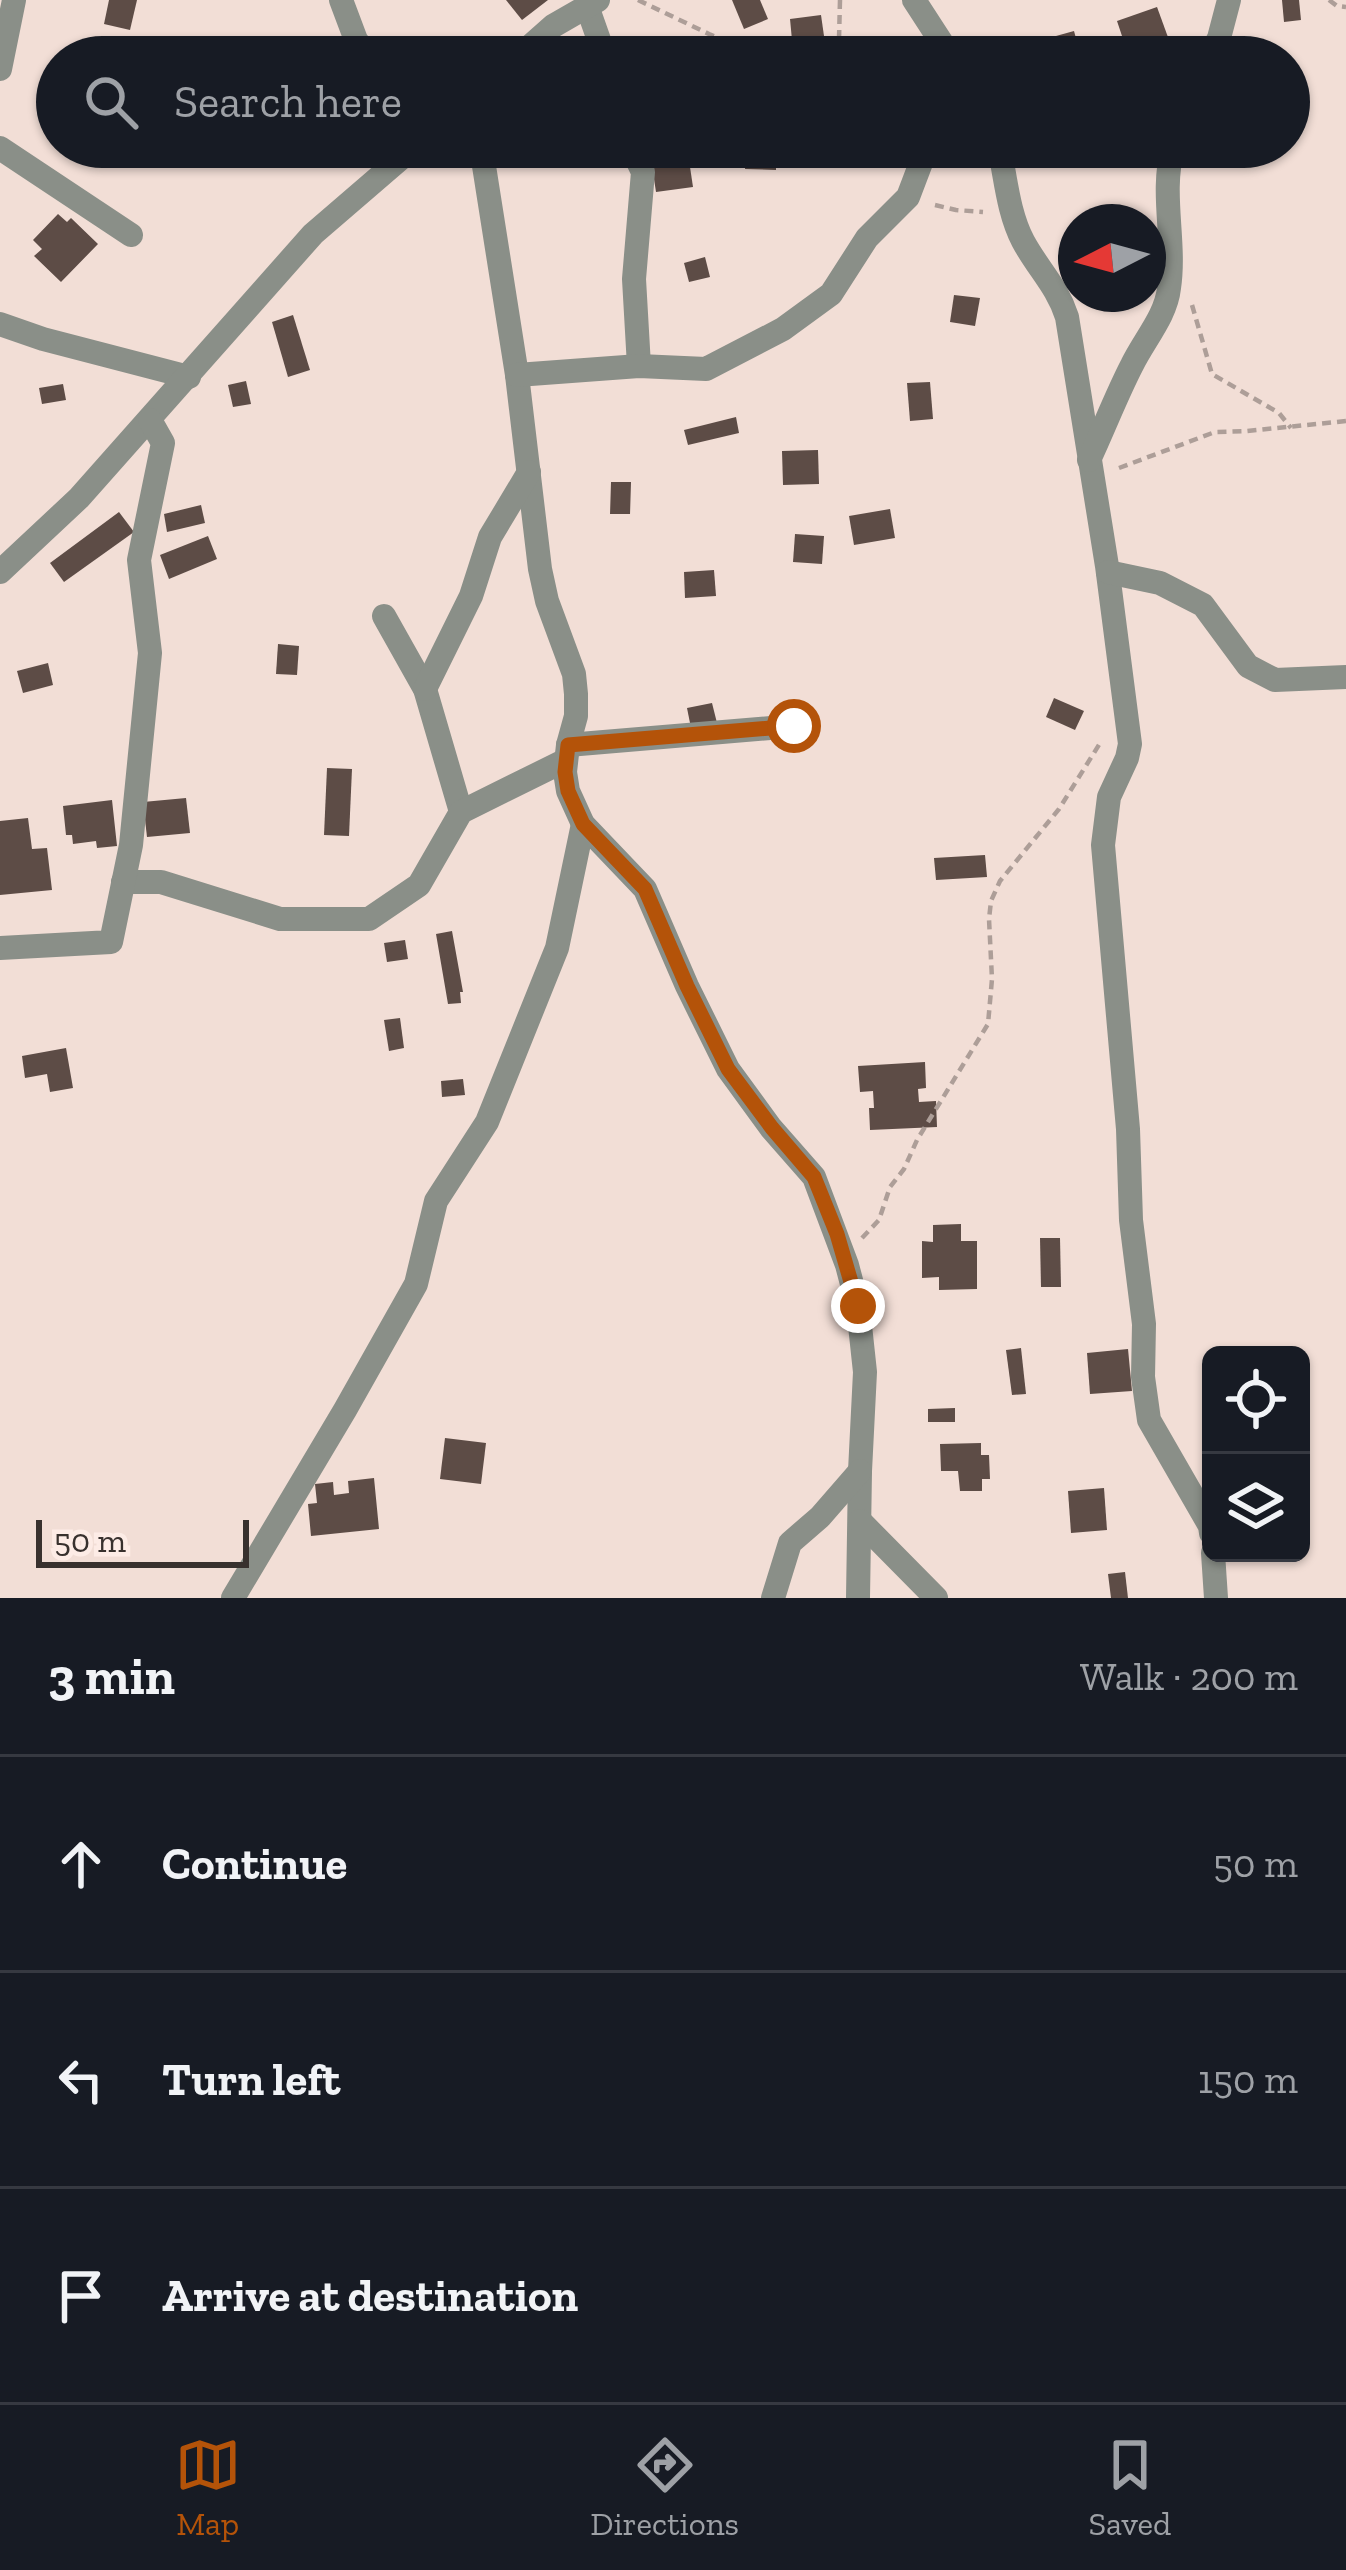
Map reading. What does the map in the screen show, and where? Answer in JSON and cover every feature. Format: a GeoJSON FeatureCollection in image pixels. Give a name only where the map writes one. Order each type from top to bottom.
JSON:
{"type":"FeatureCollection","features":[{"type":"Feature","properties":{"kind":"street"},"geometry":{"type":"LineString","coordinates":[[0,69],[14,0]]}},
{"type":"Feature","properties":{"kind":"street"},"geometry":{"type":"LineString","coordinates":[[340,0],[354,36]]}},
{"type":"Feature","properties":{"kind":"street"},"geometry":{"type":"LineString","coordinates":[[914,0],[937,36]]}},
{"type":"Feature","properties":{"kind":"street"},"geometry":{"type":"LineString","coordinates":[[1220,36],[1229,0]]}},
{"type":"Feature","properties":{"kind":"street"},"geometry":{"type":"LineString","coordinates":[[542,36],[593,3],[600,36]]}},
{"type":"Feature","properties":{"kind":"street"},"geometry":{"type":"LineString","coordinates":[[0,148],[131,235]]}},
{"type":"Feature","properties":{"kind":"street"},"geometry":{"type":"LineString","coordinates":[[0,572],[79,498],[313,234],[390,168]]}},
{"type":"Feature","properties":{"kind":"street"},"geometry":{"type":"LineString","coordinates":[[484,168],[547,601],[574,674],[576,716],[567,753],[568,791],[583,824],[645,889],[728,1069],[814,1177],[837,1234],[858,1306],[866,1372],[858,1598]]}},
{"type":"Feature","properties":{"kind":"street"},"geometry":{"type":"LineString","coordinates":[[639,366],[634,279],[641,168]]}},
{"type":"Feature","properties":{"kind":"street"},"geometry":{"type":"LineString","coordinates":[[517,375],[639,366],[706,369],[783,329],[830,294],[867,238],[908,197],[918,168]]}},
{"type":"Feature","properties":{"kind":"street"},"geometry":{"type":"LineString","coordinates":[[1003,168],[1017,227],[1051,280],[1067,317],[1108,572],[1130,744],[1109,797],[1102,844],[1128,1129],[1131,1220],[1144,1324],[1143,1377],[1149,1420],[1202,1512]]}},
{"type":"Feature","properties":{"kind":"street"},"geometry":{"type":"LineString","coordinates":[[1090,470],[1132,364],[1166,301],[1169,168]]}},
{"type":"Feature","properties":{"kind":"street"},"geometry":{"type":"LineString","coordinates":[[0,324],[189,377]]}},
{"type":"Feature","properties":{"kind":"street"},"geometry":{"type":"LineString","coordinates":[[0,947],[111,942],[130,845],[150,653],[139,560],[163,443],[150,420]]}},
{"type":"Feature","properties":{"kind":"street"},"geometry":{"type":"LineString","coordinates":[[425,689],[471,596],[490,537],[529,472]]}},
{"type":"Feature","properties":{"kind":"street"},"geometry":{"type":"LineString","coordinates":[[1108,572],[1160,583],[1203,605],[1248,666],[1275,680],[1346,677]]}},
{"type":"Feature","properties":{"kind":"street"},"geometry":{"type":"LineString","coordinates":[[384,616],[425,689],[461,812]]}},
{"type":"Feature","properties":{"kind":"street"},"geometry":{"type":"LineString","coordinates":[[124,882],[160,882],[280,919],[369,919],[419,885],[461,812],[567,753],[794,726]]}},
{"type":"Feature","properties":{"kind":"street"},"geometry":{"type":"LineString","coordinates":[[233,1598],[416,1284],[436,1201],[487,1122],[557,947],[583,824]]}},
{"type":"Feature","properties":{"kind":"street"},"geometry":{"type":"LineString","coordinates":[[773,1598],[790,1543],[860,1471]]}},
{"type":"Feature","properties":{"kind":"street"},"geometry":{"type":"LineString","coordinates":[[860,1521],[936,1598]]}},
{"type":"Feature","properties":{"kind":"street"},"geometry":{"type":"LineString","coordinates":[[1214,1562],[1216,1598]]}},
{"type":"Feature","properties":{"kind":"path"},"geometry":{"type":"LineString","coordinates":[[638,0],[714,36]]}},
{"type":"Feature","properties":{"kind":"path"},"geometry":{"type":"LineString","coordinates":[[839,36],[840,0]]}},
{"type":"Feature","properties":{"kind":"path"},"geometry":{"type":"LineString","coordinates":[[1329,0],[1346,8]]}},
{"type":"Feature","properties":{"kind":"path"},"geometry":{"type":"LineString","coordinates":[[1170,272],[1191,304],[1212,374],[1279,413],[1291,428]]}},
{"type":"Feature","properties":{"kind":"path"},"geometry":{"type":"LineString","coordinates":[[1090,470],[1207,434],[1346,421]]}},
{"type":"Feature","properties":{"kind":"path"},"geometry":{"type":"LineString","coordinates":[[837,1234],[863,1238],[879,1220],[890,1187],[916,1140],[988,1024],[991,902],[1000,881],[1059,809],[1124,705]]}},
{"type":"Feature","properties":{"kind":"building"},"geometry":{"type":"Polygon","coordinates":[[[109,0],[137,0],[130,30],[104,24],[109,0]]]}},
{"type":"Feature","properties":{"kind":"building"},"geometry":{"type":"Polygon","coordinates":[[[506,0],[548,0],[522,20],[506,0]]]}},
{"type":"Feature","properties":{"kind":"building"},"geometry":{"type":"Polygon","coordinates":[[[732,0],[760,0],[768,19],[744,29],[732,0]]]}},
{"type":"Feature","properties":{"kind":"building"},"geometry":{"type":"Polygon","coordinates":[[[1282,0],[1299,0],[1301,20],[1284,22],[1282,0]]]}},
{"type":"Feature","properties":{"kind":"building"},"geometry":{"type":"Polygon","coordinates":[[[1157,7],[1168,36],[1122,36],[1117,21],[1157,7]]]}},
{"type":"Feature","properties":{"kind":"building"},"geometry":{"type":"Polygon","coordinates":[[[821,15],[824,36],[792,36],[790,19],[821,15]]]}},
{"type":"Feature","properties":{"kind":"building"},"geometry":{"type":"Polygon","coordinates":[[[652,168],[690,168],[693,187],[656,192],[652,168]]]}},
{"type":"Feature","properties":{"kind":"building"},"geometry":{"type":"Polygon","coordinates":[[[58,214],[67,222],[71,218],[98,244],[61,282],[34,256],[42,249],[33,240],[58,214]]]}},
{"type":"Feature","properties":{"kind":"building"},"geometry":{"type":"Polygon","coordinates":[[[705,257],[710,277],[689,282],[684,263],[705,257]]]}},
{"type":"Feature","properties":{"kind":"building"},"geometry":{"type":"Polygon","coordinates":[[[954,295],[980,298],[975,326],[950,322],[954,295]]]}},
{"type":"Feature","properties":{"kind":"building"},"geometry":{"type":"Polygon","coordinates":[[[293,315],[310,370],[288,377],[272,322],[293,315]]]}},
{"type":"Feature","properties":{"kind":"building"},"geometry":{"type":"Polygon","coordinates":[[[246,381],[251,404],[233,407],[228,385],[246,381]]]}},
{"type":"Feature","properties":{"kind":"building"},"geometry":{"type":"Polygon","coordinates":[[[930,382],[933,419],[910,421],[907,383],[930,382]]]}},
{"type":"Feature","properties":{"kind":"building"},"geometry":{"type":"Polygon","coordinates":[[[63,384],[66,400],[42,404],[39,388],[63,384]]]}},
{"type":"Feature","properties":{"kind":"building"},"geometry":{"type":"Polygon","coordinates":[[[736,417],[739,433],[688,445],[684,430],[736,417]]]}},
{"type":"Feature","properties":{"kind":"building"},"geometry":{"type":"Polygon","coordinates":[[[818,450],[819,484],[783,485],[782,451],[818,450]]]}},
{"type":"Feature","properties":{"kind":"building"},"geometry":{"type":"Polygon","coordinates":[[[611,482],[631,482],[630,514],[610,514],[611,482]]]}},
{"type":"Feature","properties":{"kind":"building"},"geometry":{"type":"Polygon","coordinates":[[[201,505],[205,523],[167,532],[164,514],[201,505]]]}},
{"type":"Feature","properties":{"kind":"building"},"geometry":{"type":"Polygon","coordinates":[[[890,509],[895,538],[854,545],[849,516],[890,509]]]}},
{"type":"Feature","properties":{"kind":"building"},"geometry":{"type":"Polygon","coordinates":[[[119,512],[134,532],[64,582],[50,563],[119,512]]]}},
{"type":"Feature","properties":{"kind":"building"},"geometry":{"type":"Polygon","coordinates":[[[795,534],[824,536],[822,564],[793,562],[795,534]]]}},
{"type":"Feature","properties":{"kind":"building"},"geometry":{"type":"Polygon","coordinates":[[[208,536],[217,559],[169,579],[160,555],[208,536]]]}},
{"type":"Feature","properties":{"kind":"building"},"geometry":{"type":"Polygon","coordinates":[[[714,570],[716,596],[685,598],[684,572],[714,570]]]}},
{"type":"Feature","properties":{"kind":"building"},"geometry":{"type":"Polygon","coordinates":[[[278,644],[299,646],[297,675],[276,674],[278,644]]]}},
{"type":"Feature","properties":{"kind":"building"},"geometry":{"type":"Polygon","coordinates":[[[48,663],[53,685],[23,693],[17,671],[48,663]]]}},
{"type":"Feature","properties":{"kind":"building"},"geometry":{"type":"Polygon","coordinates":[[[1054,698],[1084,711],[1075,730],[1046,717],[1054,698]]]}},
{"type":"Feature","properties":{"kind":"building"},"geometry":{"type":"Polygon","coordinates":[[[712,703],[717,723],[691,728],[687,708],[712,703]]]}},
{"type":"Feature","properties":{"kind":"building"},"geometry":{"type":"Polygon","coordinates":[[[327,768],[352,769],[349,836],[324,835],[327,768]]]}},
{"type":"Feature","properties":{"kind":"building"},"geometry":{"type":"Polygon","coordinates":[[[186,798],[190,833],[147,837],[143,802],[186,798]]]}},
{"type":"Feature","properties":{"kind":"building"},"geometry":{"type":"Polygon","coordinates":[[[112,800],[117,846],[97,848],[96,841],[73,844],[72,835],[66,835],[63,806],[112,800]]]}},
{"type":"Feature","properties":{"kind":"building"},"geometry":{"type":"Polygon","coordinates":[[[28,818],[32,849],[47,848],[52,890],[0,895],[0,821],[28,818]]]}},
{"type":"Feature","properties":{"kind":"building"},"geometry":{"type":"Polygon","coordinates":[[[985,855],[987,877],[936,880],[934,858],[985,855]]]}},
{"type":"Feature","properties":{"kind":"building"},"geometry":{"type":"Polygon","coordinates":[[[452,931],[463,992],[461,1003],[448,1004],[436,934],[452,931]]]}},
{"type":"Feature","properties":{"kind":"building"},"geometry":{"type":"Polygon","coordinates":[[[405,940],[408,959],[387,962],[384,943],[405,940]]]}},
{"type":"Feature","properties":{"kind":"building"},"geometry":{"type":"Polygon","coordinates":[[[400,1018],[404,1048],[389,1051],[384,1020],[400,1018]]]}},
{"type":"Feature","properties":{"kind":"building"},"geometry":{"type":"Polygon","coordinates":[[[66,1048],[73,1088],[50,1092],[47,1074],[25,1078],[22,1056],[66,1048]]]}},
{"type":"Feature","properties":{"kind":"building"},"geometry":{"type":"Polygon","coordinates":[[[925,1062],[926,1088],[918,1089],[919,1102],[936,1101],[937,1127],[870,1130],[873,1091],[860,1092],[858,1066],[925,1062]]]}},
{"type":"Feature","properties":{"kind":"building"},"geometry":{"type":"Polygon","coordinates":[[[463,1079],[465,1095],[442,1097],[441,1081],[463,1079]]]}},
{"type":"Feature","properties":{"kind":"building"},"geometry":{"type":"Polygon","coordinates":[[[961,1224],[961,1241],[977,1241],[977,1289],[939,1290],[939,1277],[922,1278],[922,1241],[933,1242],[933,1225],[961,1224]]]}},
{"type":"Feature","properties":{"kind":"building"},"geometry":{"type":"Polygon","coordinates":[[[1040,1238],[1060,1238],[1061,1287],[1041,1287],[1040,1238]]]}},
{"type":"Feature","properties":{"kind":"building"},"geometry":{"type":"Polygon","coordinates":[[[1021,1348],[1026,1394],[1012,1395],[1006,1350],[1021,1348]]]}},
{"type":"Feature","properties":{"kind":"building"},"geometry":{"type":"Polygon","coordinates":[[[1128,1349],[1132,1391],[1090,1394],[1087,1353],[1128,1349]]]}},
{"type":"Feature","properties":{"kind":"building"},"geometry":{"type":"Polygon","coordinates":[[[955,1408],[955,1422],[928,1422],[928,1409],[955,1408]]]}},
{"type":"Feature","properties":{"kind":"building"},"geometry":{"type":"Polygon","coordinates":[[[445,1438],[486,1443],[481,1484],[440,1479],[445,1438]]]}},
{"type":"Feature","properties":{"kind":"building"},"geometry":{"type":"Polygon","coordinates":[[[981,1443],[981,1455],[989,1455],[990,1479],[982,1479],[982,1491],[960,1491],[958,1471],[941,1471],[940,1444],[981,1443]]]}},
{"type":"Feature","properties":{"kind":"building"},"geometry":{"type":"Polygon","coordinates":[[[374,1478],[379,1529],[311,1536],[308,1504],[317,1503],[315,1484],[333,1482],[334,1495],[349,1493],[348,1481],[374,1478]]]}},
{"type":"Feature","properties":{"kind":"building"},"geometry":{"type":"Polygon","coordinates":[[[1104,1488],[1107,1530],[1071,1533],[1068,1491],[1104,1488]]]}},
{"type":"Feature","properties":{"kind":"building"},"geometry":{"type":"Polygon","coordinates":[[[1125,1572],[1128,1598],[1111,1598],[1108,1574],[1125,1572]]]}},
{"type":"Feature","properties":{"kind":"route"},"geometry":{"type":"LineString","coordinates":[[794,726],[568,745],[565,772],[583,824],[645,889],[728,1069],[814,1177],[858,1306]]}}]}
